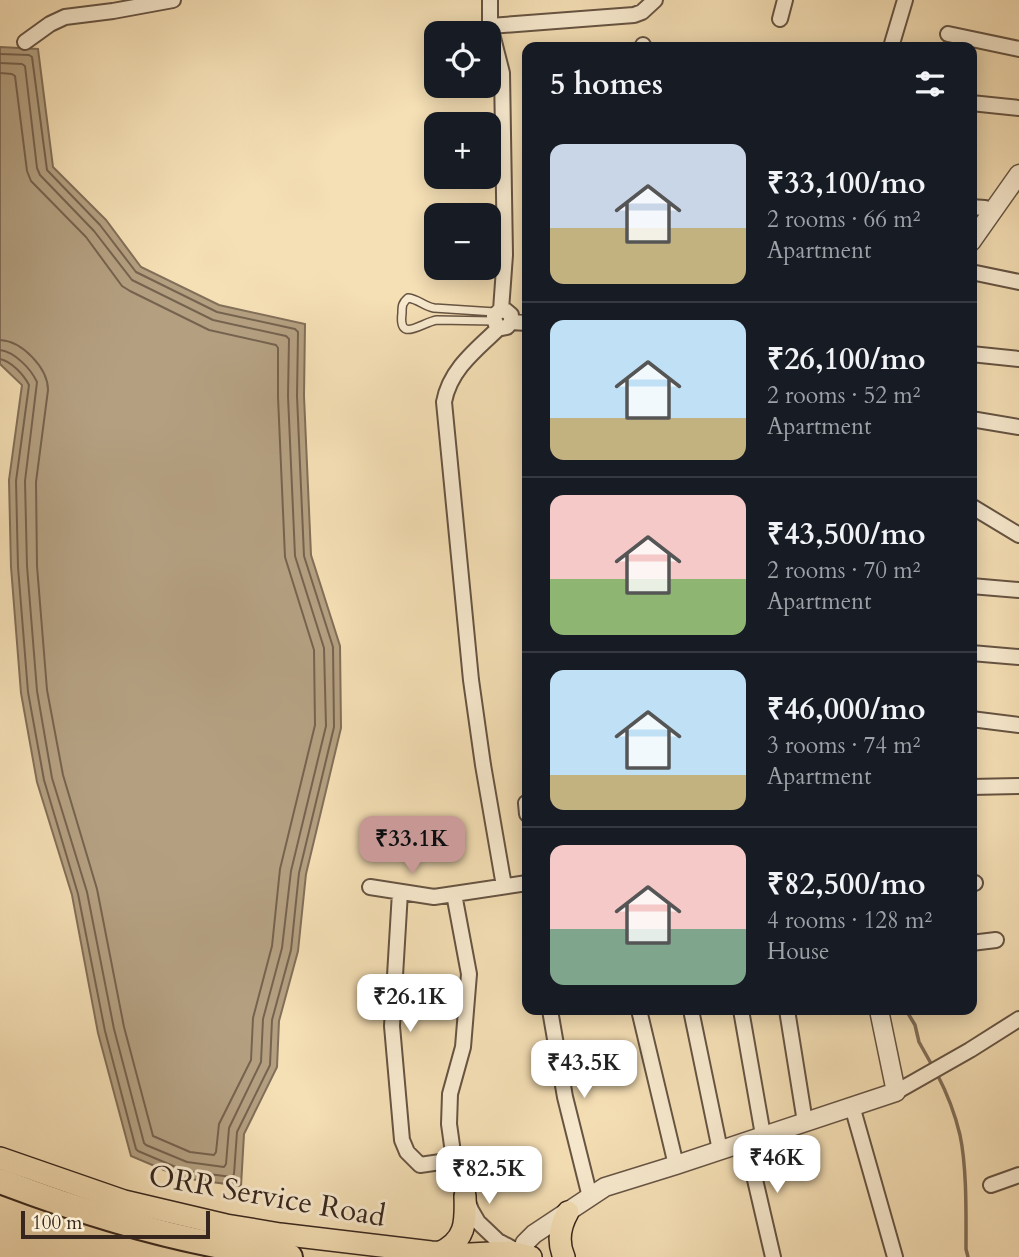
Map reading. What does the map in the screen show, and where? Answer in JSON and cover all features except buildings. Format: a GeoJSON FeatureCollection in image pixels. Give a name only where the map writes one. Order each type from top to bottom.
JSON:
{"type":"FeatureCollection","features":[{"type":"Feature","properties":{"kind":"highway"},"geometry":{"type":"LineString","coordinates":[[0,1181],[140,1227],[219,1246],[290,1257]]}},
{"type":"Feature","properties":{"kind":"main road","name":"ORR Service Road"},"geometry":{"type":"LineString","coordinates":[[0,1158],[124,1201],[226,1225],[439,1253],[510,1252],[525,1256]]}},
{"type":"Feature","properties":{"kind":"main road"},"geometry":{"type":"LineString","coordinates":[[439,1253],[452,1246],[461,1234],[466,1219],[465,1196]]}},
{"type":"Feature","properties":{"kind":"main road"},"geometry":{"type":"LineString","coordinates":[[564,1257],[560,1246],[560,1232],[568,1212]]}},
{"type":"Feature","properties":{"kind":"street"},"geometry":{"type":"LineString","coordinates":[[25,42],[65,17],[173,0]]}},
{"type":"Feature","properties":{"kind":"street"},"geometry":{"type":"LineString","coordinates":[[490,0],[490,21]]}},
{"type":"Feature","properties":{"kind":"street"},"geometry":{"type":"LineString","coordinates":[[501,25],[634,15],[642,12],[655,0]]}},
{"type":"Feature","properties":{"kind":"street"},"geometry":{"type":"LineString","coordinates":[[780,19],[785,0]]}},
{"type":"Feature","properties":{"kind":"street"},"geometry":{"type":"LineString","coordinates":[[892,42],[905,0]]}},
{"type":"Feature","properties":{"kind":"street"},"geometry":{"type":"LineString","coordinates":[[948,34],[1019,49]]}},
{"type":"Feature","properties":{"kind":"street"},"geometry":{"type":"LineString","coordinates":[[501,69],[505,243],[500,319],[449,382],[444,402],[471,680],[504,886]]}},
{"type":"Feature","properties":{"kind":"street"},"geometry":{"type":"LineString","coordinates":[[977,104],[1019,108]]}},
{"type":"Feature","properties":{"kind":"street"},"geometry":{"type":"LineString","coordinates":[[977,234],[1019,174]]}},
{"type":"Feature","properties":{"kind":"street"},"geometry":{"type":"LineString","coordinates":[[977,207],[993,212]]}},
{"type":"Feature","properties":{"kind":"street"},"geometry":{"type":"LineString","coordinates":[[977,273],[1019,282]]}},
{"type":"Feature","properties":{"kind":"street"},"geometry":{"type":"LineString","coordinates":[[500,319],[522,322]]}},
{"type":"Feature","properties":{"kind":"street"},"geometry":{"type":"LineString","coordinates":[[977,355],[1019,359]]}},
{"type":"Feature","properties":{"kind":"street"},"geometry":{"type":"LineString","coordinates":[[977,420],[1019,426]]}},
{"type":"Feature","properties":{"kind":"street"},"geometry":{"type":"LineString","coordinates":[[977,510],[1019,536]]}},
{"type":"Feature","properties":{"kind":"street"},"geometry":{"type":"LineString","coordinates":[[977,586],[1019,590]]}},
{"type":"Feature","properties":{"kind":"street"},"geometry":{"type":"LineString","coordinates":[[977,654],[1019,657]]}},
{"type":"Feature","properties":{"kind":"street"},"geometry":{"type":"LineString","coordinates":[[977,720],[1019,725]]}},
{"type":"Feature","properties":{"kind":"street"},"geometry":{"type":"LineString","coordinates":[[977,787],[1019,786]]}},
{"type":"Feature","properties":{"kind":"street"},"geometry":{"type":"LineString","coordinates":[[370,887],[434,897],[522,884]]}},
{"type":"Feature","properties":{"kind":"street"},"geometry":{"type":"LineString","coordinates":[[400,892],[392,1026],[402,1140],[407,1152],[420,1165],[454,1160]]}},
{"type":"Feature","properties":{"kind":"street"},"geometry":{"type":"LineString","coordinates":[[454,894],[468,974],[463,1048],[450,1094],[449,1124],[454,1160],[471,1210],[486,1231],[525,1256],[525,1244],[534,1234],[605,1187],[896,1092],[1019,1019]]}},
{"type":"Feature","properties":{"kind":"street"},"geometry":{"type":"LineString","coordinates":[[977,942],[996,940]]}},
{"type":"Feature","properties":{"kind":"street"},"geometry":{"type":"LineString","coordinates":[[551,1015],[565,1097],[590,1197]]}},
{"type":"Feature","properties":{"kind":"street"},"geometry":{"type":"LineString","coordinates":[[640,1015],[676,1165]]}},
{"type":"Feature","properties":{"kind":"street"},"geometry":{"type":"LineString","coordinates":[[692,1015],[720,1150]]}},
{"type":"Feature","properties":{"kind":"street"},"geometry":{"type":"LineString","coordinates":[[742,1015],[763,1135]]}},
{"type":"Feature","properties":{"kind":"street"},"geometry":{"type":"LineString","coordinates":[[789,1015],[805,1122]]}},
{"type":"Feature","properties":{"kind":"street"},"geometry":{"type":"LineString","coordinates":[[880,1015],[896,1092]]}},
{"type":"Feature","properties":{"kind":"street"},"geometry":{"type":"LineString","coordinates":[[852,1106],[895,1257]]}},
{"type":"Feature","properties":{"kind":"street"},"geometry":{"type":"LineString","coordinates":[[746,1141],[773,1257]]}},
{"type":"Feature","properties":{"kind":"street"},"geometry":{"type":"LineString","coordinates":[[991,1185],[1019,1175]]}},
{"type":"Feature","properties":{"kind":"lane"},"geometry":{"type":"LineString","coordinates":[[408,298],[428,307],[500,319],[436,320],[412,330],[402,327],[401,321],[403,303],[408,298]]}},
{"type":"Feature","properties":{"kind":"water"},"geometry":{"type":"Polygon","coordinates":[[[0,47],[38,49],[53,167],[106,220],[141,267],[219,305],[305,324],[304,396],[311,555],[340,646],[341,728],[306,874],[298,951],[279,1021],[277,1067],[244,1134],[241,1186],[183,1178],[131,1156],[98,1033],[72,895],[37,782],[21,693],[11,567],[9,480],[22,385],[0,364],[0,47]]]}},
{"type":"Feature","properties":{"kind":"waterway"},"geometry":{"type":"LineString","coordinates":[[909,1015],[915,1025],[919,1042],[933,1067]]}},
{"type":"Feature","properties":{"kind":"waterway"},"geometry":{"type":"LineString","coordinates":[[937,1074],[960,1135],[966,1192],[968,1257]]}}]}
